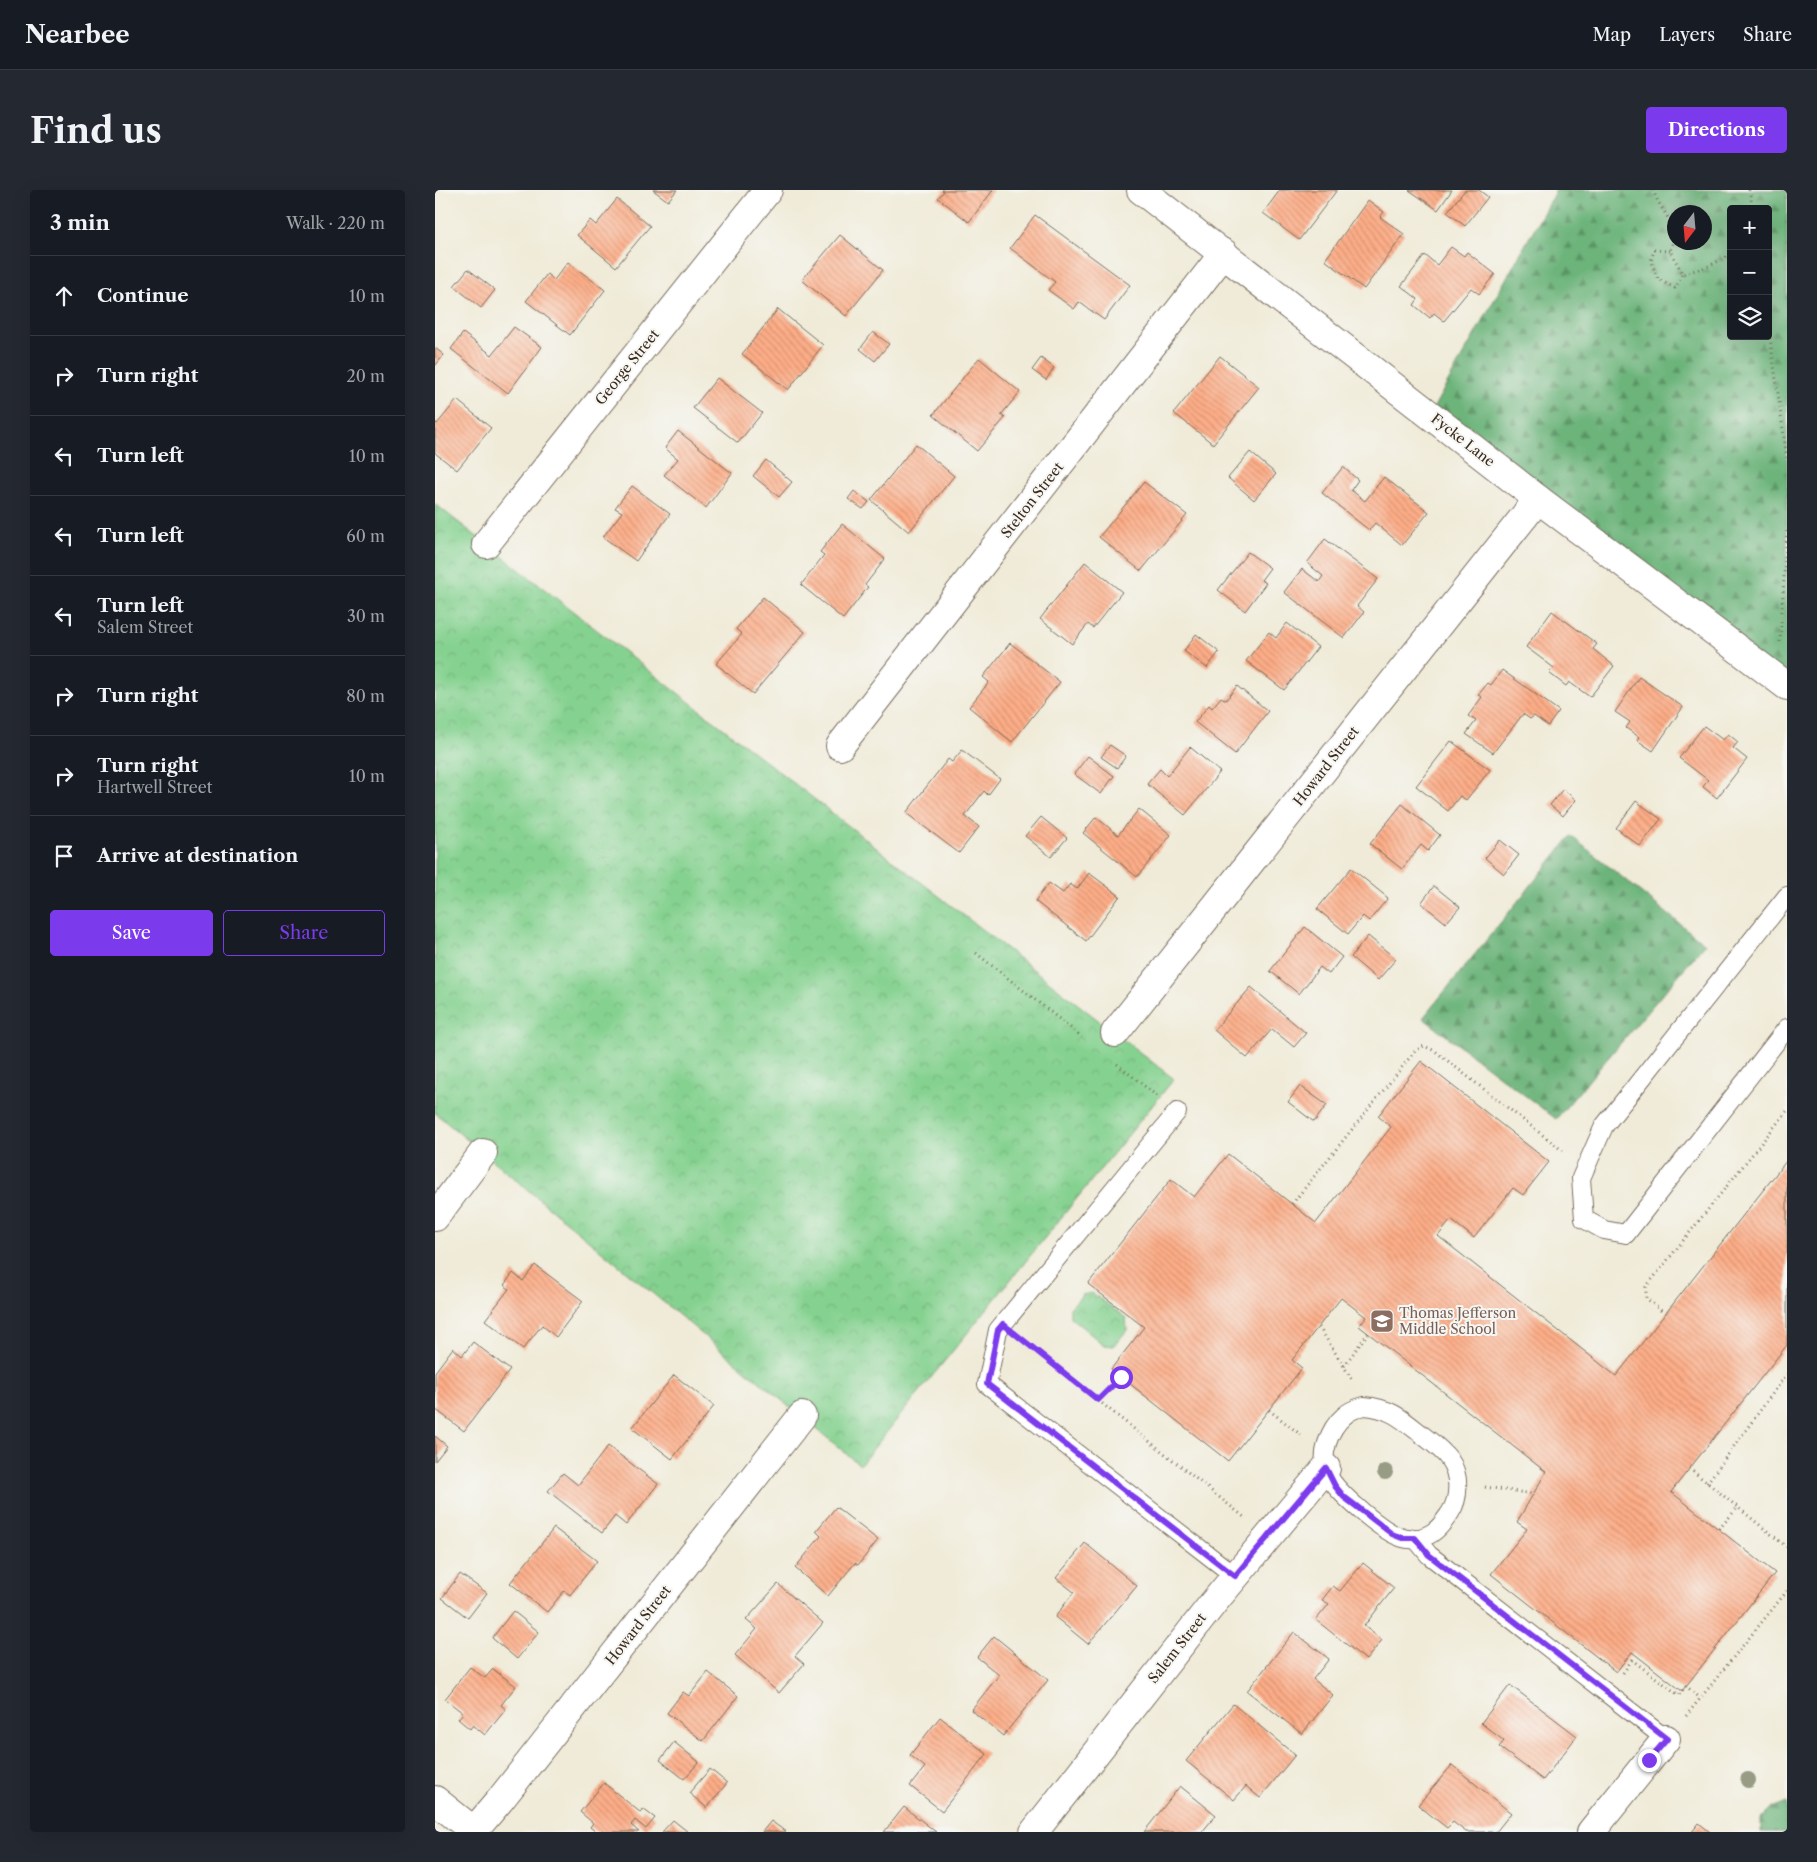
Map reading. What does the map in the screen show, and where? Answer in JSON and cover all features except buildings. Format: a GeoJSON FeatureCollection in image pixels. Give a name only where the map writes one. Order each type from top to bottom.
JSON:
{"type":"FeatureCollection","features":[{"type":"Feature","properties":{"kind":"street","name":"George Street"},"geometry":{"type":"LineString","coordinates":[[486,544],[768,190]]}},
{"type":"Feature","properties":{"kind":"street","name":"Fycke Lane"},"geometry":{"type":"LineString","coordinates":[[1141,190],[1538,499],[1778,678]]}},
{"type":"Feature","properties":{"kind":"street","name":"Stelton Street"},"geometry":{"type":"LineString","coordinates":[[840,746],[1224,253]]}},
{"type":"Feature","properties":{"kind":"street","name":"Howard Street"},"geometry":{"type":"LineString","coordinates":[[1115,1032],[1538,499]]}},
{"type":"Feature","properties":{"kind":"street"},"geometry":{"type":"LineString","coordinates":[[435,1217],[483,1153]]}},
{"type":"Feature","properties":{"kind":"street","name":"Howard Street"},"geometry":{"type":"LineString","coordinates":[[474,1832],[802,1416]]}},
{"type":"Feature","properties":{"kind":"street","name":"Salem Street"},"geometry":{"type":"LineString","coordinates":[[1034,1832],[1235,1576],[1326,1468]]}},
{"type":"Feature","properties":{"kind":"street"},"geometry":{"type":"LineString","coordinates":[[1591,1832],[1667,1739]]}},
{"type":"Feature","properties":{"kind":"street"},"geometry":{"type":"LineString","coordinates":[[435,1800],[474,1832]]}},
{"type":"Feature","properties":{"kind":"lane"},"geometry":{"type":"LineString","coordinates":[[1787,896],[1605,1126],[1581,1178],[1584,1219],[1604,1230],[1626,1234],[1787,1028]]}},
{"type":"Feature","properties":{"kind":"lane"},"geometry":{"type":"LineString","coordinates":[[1177,1112],[998,1330],[987,1384],[1235,1576]]}},
{"type":"Feature","properties":{"kind":"lane"},"geometry":{"type":"LineString","coordinates":[[1364,1406],[1390,1411],[1398,1416],[1449,1458],[1456,1473],[1457,1492],[1452,1510],[1436,1530],[1425,1537],[1415,1538],[1402,1538],[1392,1534],[1344,1497],[1335,1486],[1326,1468],[1326,1450],[1335,1425],[1344,1416],[1364,1406]]}},
{"type":"Feature","properties":{"kind":"lane"},"geometry":{"type":"LineString","coordinates":[[1415,1538],[1429,1555],[1667,1739]]}},
{"type":"Feature","properties":{"kind":"path"},"geometry":{"type":"LineString","coordinates":[[1653,190],[1657,200],[1667,214]]}},
{"type":"Feature","properties":{"kind":"path"},"geometry":{"type":"LineString","coordinates":[[1749,190],[1752,205]]}},
{"type":"Feature","properties":{"kind":"path"},"geometry":{"type":"LineString","coordinates":[[1683,274],[1670,251],[1654,250],[1651,261],[1658,279],[1675,288],[1683,274],[1709,266],[1727,256]]}},
{"type":"Feature","properties":{"kind":"path"},"geometry":{"type":"LineString","coordinates":[[1770,340],[1787,458]]}},
{"type":"Feature","properties":{"kind":"path"},"geometry":{"type":"LineString","coordinates":[[1778,678],[1787,529]]}},
{"type":"Feature","properties":{"kind":"path"},"geometry":{"type":"LineString","coordinates":[[976,953],[1085,1039]]}},
{"type":"Feature","properties":{"kind":"path"},"geometry":{"type":"LineString","coordinates":[[1292,1204],[1415,1051],[1424,1046],[1435,1051],[1563,1152]]}},
{"type":"Feature","properties":{"kind":"path"},"geometry":{"type":"LineString","coordinates":[[1115,1063],[1177,1112]]}},
{"type":"Feature","properties":{"kind":"path"},"geometry":{"type":"LineString","coordinates":[[1665,1314],[1646,1298],[1646,1287],[1787,1111]]}},
{"type":"Feature","properties":{"kind":"path"},"geometry":{"type":"LineString","coordinates":[[1003,1324],[1244,1518]]}},
{"type":"Feature","properties":{"kind":"path"},"geometry":{"type":"LineString","coordinates":[[1319,1327],[1355,1383]]}},
{"type":"Feature","properties":{"kind":"path"},"geometry":{"type":"LineString","coordinates":[[1344,1366],[1368,1333]]}},
{"type":"Feature","properties":{"kind":"path"},"geometry":{"type":"LineString","coordinates":[[1707,1483],[1787,1374]]}},
{"type":"Feature","properties":{"kind":"path"},"geometry":{"type":"LineString","coordinates":[[1098,1400],[1121,1377]]}},
{"type":"Feature","properties":{"kind":"path"},"geometry":{"type":"LineString","coordinates":[[1269,1410],[1302,1435]]}},
{"type":"Feature","properties":{"kind":"path"},"geometry":{"type":"LineString","coordinates":[[1689,1468],[1787,1547]]}},
{"type":"Feature","properties":{"kind":"path"},"geometry":{"type":"LineString","coordinates":[[1485,1487],[1533,1494]]}},
{"type":"Feature","properties":{"kind":"path"},"geometry":{"type":"LineString","coordinates":[[1719,1530],[1738,1507]]}},
{"type":"Feature","properties":{"kind":"path"},"geometry":{"type":"LineString","coordinates":[[1667,1739],[1787,1591]]}},
{"type":"Feature","properties":{"kind":"path"},"geometry":{"type":"LineString","coordinates":[[1686,1686],[1700,1698]]}},
{"type":"Feature","properties":{"kind":"green space"},"geometry":{"type":"Polygon","coordinates":[[[1556,190],[1787,190],[1787,686],[1430,414],[1556,190]]]}},
{"type":"Feature","properties":{"kind":"green space"},"geometry":{"type":"Polygon","coordinates":[[[435,504],[1174,1079],[860,1465],[435,1113],[435,504]]]}},
{"type":"Feature","properties":{"kind":"green space"},"geometry":{"type":"Polygon","coordinates":[[[1571,836],[1705,944],[1556,1119],[1423,1018],[1571,836]]]}},
{"type":"Feature","properties":{"kind":"green space"},"geometry":{"type":"Polygon","coordinates":[[[1092,1293],[1126,1318],[1127,1330],[1114,1346],[1104,1345],[1070,1317],[1070,1308],[1082,1295],[1092,1293]]]}},
{"type":"Feature","properties":{"kind":"green space"},"geometry":{"type":"Polygon","coordinates":[[[1787,1802],[1787,1832],[1761,1832],[1761,1819],[1772,1808],[1787,1802]]]}},
{"type":"Feature","properties":{"kind":"place","name":"Thomas Jefferson Middle School"},"geometry":{"type":"Point","coordinates":[1382,1321]}},
{"type":"Feature","properties":{"kind":"route"},"geometry":{"type":"LineString","coordinates":[[1121,1377],[1098,1400],[1003,1324],[998,1330],[987,1384],[1235,1576],[1326,1468],[1331,1480],[1344,1497],[1392,1534],[1402,1538],[1415,1538],[1429,1555],[1667,1739],[1649,1760]]}}]}
